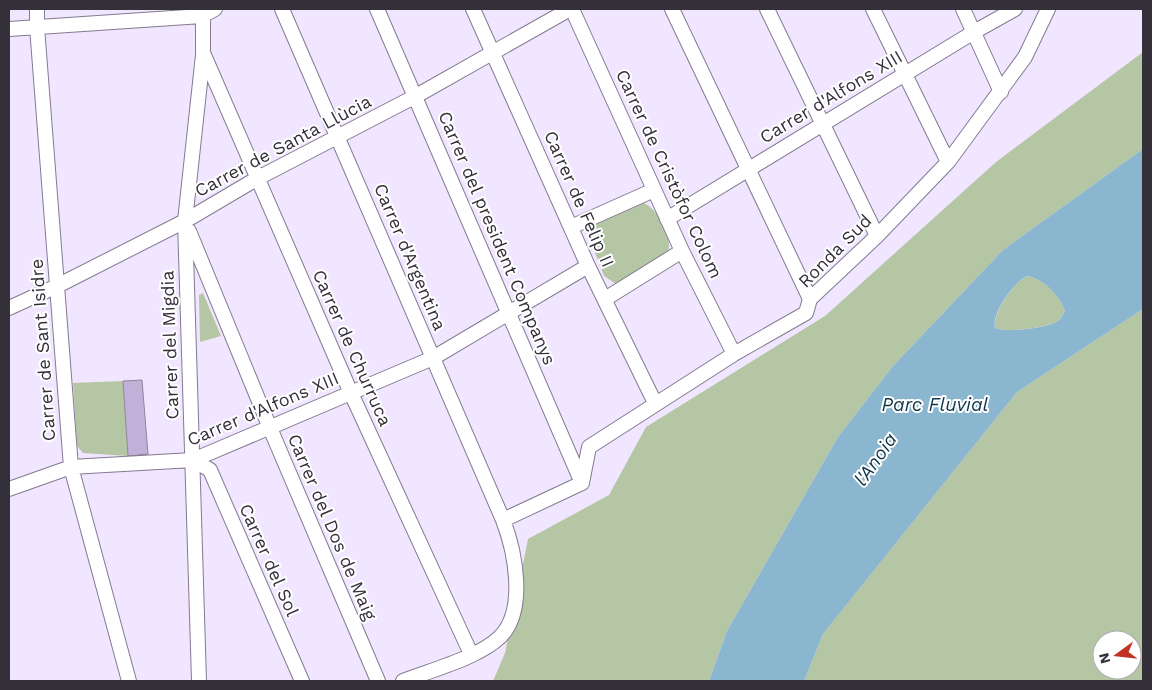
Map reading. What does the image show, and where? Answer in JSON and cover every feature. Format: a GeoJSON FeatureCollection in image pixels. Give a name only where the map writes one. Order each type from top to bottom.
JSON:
{"type":"FeatureCollection","features":[{"type":"Feature","properties":{"kind":"street","name":"Carrer de Sant Isidre"},"geometry":{"type":"LineString","coordinates":[[37,9],[71,467],[129,681]]}},
{"type":"Feature","properties":{"kind":"street"},"geometry":{"type":"LineString","coordinates":[[9,29],[203,12],[215,9]]}},
{"type":"Feature","properties":{"kind":"street","name":"Carrer d'Argentina"},"geometry":{"type":"LineString","coordinates":[[282,9],[503,520],[510,539],[517,572],[516,594],[511,615],[501,636],[471,654],[403,681]]}},
{"type":"Feature","properties":{"kind":"street","name":"Carrer del president Companys"},"geometry":{"type":"LineString","coordinates":[[377,9],[582,483]]}},
{"type":"Feature","properties":{"kind":"street","name":"Carrer de Felip II"},"geometry":{"type":"LineString","coordinates":[[473,9],[588,266],[655,403]]}},
{"type":"Feature","properties":{"kind":"street","name":"Carrer de Santa Llùcia"},"geometry":{"type":"LineString","coordinates":[[9,308],[57,286],[185,221],[258,178],[416,96],[571,9]]}},
{"type":"Feature","properties":{"kind":"street","name":"Carrer de Cristòfor Colom"},"geometry":{"type":"LineString","coordinates":[[571,9],[682,251],[734,354]]}},
{"type":"Feature","properties":{"kind":"street"},"geometry":{"type":"LineString","coordinates":[[672,9],[810,299]]}},
{"type":"Feature","properties":{"kind":"street"},"geometry":{"type":"LineString","coordinates":[[767,9],[877,236]]}},
{"type":"Feature","properties":{"kind":"street"},"geometry":{"type":"LineString","coordinates":[[873,9],[904,76],[948,162]]}},
{"type":"Feature","properties":{"kind":"street"},"geometry":{"type":"LineString","coordinates":[[964,9],[1001,92]]}},
{"type":"Feature","properties":{"kind":"street","name":"Carrer d'Alfons XIII"},"geometry":{"type":"LineString","coordinates":[[667,219],[974,32],[1016,9]]}},
{"type":"Feature","properties":{"kind":"street","name":"Ronda Sud"},"geometry":{"type":"LineString","coordinates":[[582,483],[588,447],[734,354],[806,313],[810,299],[877,236],[948,162],[1025,57],[1048,9]]}},
{"type":"Feature","properties":{"kind":"street","name":"Carrer del Migdia"},"geometry":{"type":"LineString","coordinates":[[198,681],[185,221],[203,54],[203,12]]}},
{"type":"Feature","properties":{"kind":"street","name":"Carrer de Churruca"},"geometry":{"type":"LineString","coordinates":[[203,54],[351,393],[471,654]]}},
{"type":"Feature","properties":{"kind":"street"},"geometry":{"type":"LineString","coordinates":[[571,227],[654,190]]}},
{"type":"Feature","properties":{"kind":"street","name":"Carrer del Dos de Maig"},"geometry":{"type":"LineString","coordinates":[[185,221],[270,428],[378,681]]}},
{"type":"Feature","properties":{"kind":"street"},"geometry":{"type":"LineString","coordinates":[[605,299],[682,251]]}},
{"type":"Feature","properties":{"kind":"street","name":"Carrer d'Alfons XIII"},"geometry":{"type":"LineString","coordinates":[[9,489],[71,467],[193,460],[433,358],[588,266]]}},
{"type":"Feature","properties":{"kind":"street","name":"Carrer del Sol"},"geometry":{"type":"LineString","coordinates":[[193,460],[210,470],[302,681]]}},
{"type":"Feature","properties":{"kind":"street"},"geometry":{"type":"LineString","coordinates":[[503,520],[582,483]]}},
{"type":"Feature","properties":{"kind":"green space"},"geometry":{"type":"Polygon","coordinates":[[[1143,52],[1143,149],[1003,250],[893,366],[838,437],[727,631],[709,681],[493,681],[505,653],[528,539],[609,495],[646,427],[825,316],[996,162],[1143,52]]]}},
{"type":"Feature","properties":{"kind":"green space"},"geometry":{"type":"Polygon","coordinates":[[[642,202],[654,210],[663,223],[668,238],[668,252],[622,283],[616,284],[604,276],[587,232],[595,222],[642,202]]]}},
{"type":"Feature","properties":{"kind":"green space"},"geometry":{"type":"Polygon","coordinates":[[[1027,276],[1039,280],[1055,294],[1065,311],[1062,316],[1053,324],[1036,328],[1008,330],[995,328],[1000,307],[1010,291],[1027,276]]]}},
{"type":"Feature","properties":{"kind":"green space"},"geometry":{"type":"Polygon","coordinates":[[[203,293],[221,336],[200,342],[199,295],[203,293]]]}},
{"type":"Feature","properties":{"kind":"green space","name":"Parc Fluvial"},"geometry":{"type":"Polygon","coordinates":[[[1143,309],[1143,681],[804,681],[823,634],[1017,392],[1143,309]]]}},
{"type":"Feature","properties":{"kind":"green space"},"geometry":{"type":"Polygon","coordinates":[[[123,381],[128,456],[83,453],[77,446],[73,383],[123,381]]]}},
{"type":"Feature","properties":{"kind":"water","name":"Parc Fluvial"},"geometry":{"type":"Polygon","coordinates":[[[1143,149],[1143,309],[1017,392],[823,634],[804,681],[709,681],[727,631],[838,437],[893,366],[1003,250],[1143,149]],[[1027,276],[1022,279],[1010,291],[996,315],[995,328],[1008,330],[1027,329],[1053,324],[1060,319],[1065,311],[1063,305],[1045,284],[1033,277],[1027,276]]]}},
{"type":"Feature","properties":{"kind":"building"},"geometry":{"type":"Polygon","coordinates":[[[142,380],[148,454],[128,456],[123,381],[142,380]]]}},
{"type":"Feature","properties":{"kind":"water label","name":"l'Anoia"},"geometry":{"type":"Point","coordinates":[875,459]}}]}
